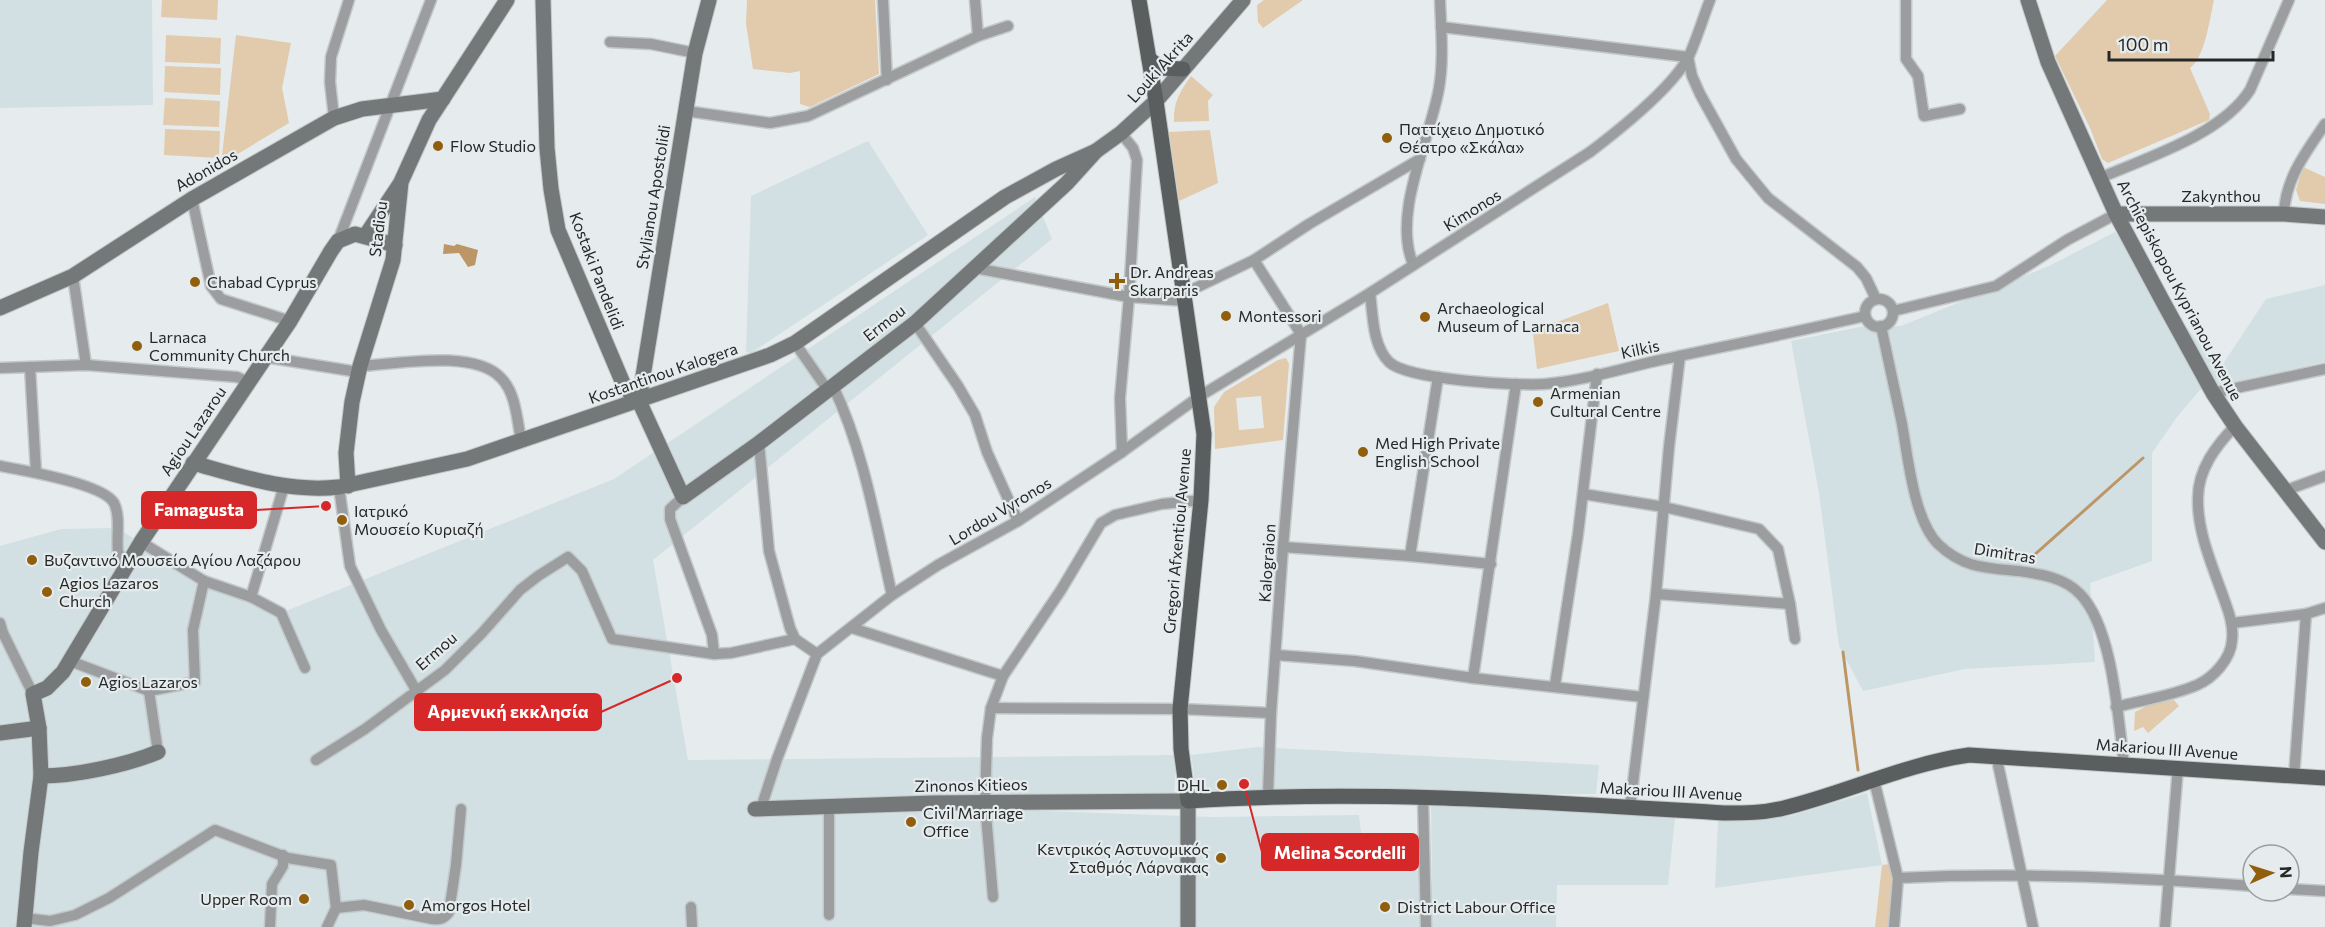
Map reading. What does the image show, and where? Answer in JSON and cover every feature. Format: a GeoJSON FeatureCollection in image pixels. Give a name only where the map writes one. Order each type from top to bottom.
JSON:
{"type":"FeatureCollection","features":[{"type":"Feature","properties":{"kind":"main road","name":"Gregori Afxentiou Avenue"},"geometry":{"type":"LineString","coordinates":[[1139,0],[1156,101],[1204,434],[1201,500],[1180,709],[1180,749],[1188,801]]}},
{"type":"Feature","properties":{"kind":"main road"},"geometry":{"type":"LineString","coordinates":[[1149,59],[1161,68],[1183,69]]}},
{"type":"Feature","properties":{"kind":"main road","name":"Makariou III Avenue"},"geometry":{"type":"LineString","coordinates":[[1188,801],[1268,795],[1423,796],[1755,813],[1782,808],[1949,758],[1969,755],[2325,778]]}},
{"type":"Feature","properties":{"kind":"street"},"geometry":{"type":"LineString","coordinates":[[334,118],[330,82],[331,57],[349,0]]}},
{"type":"Feature","properties":{"kind":"street","name":"Agiou Lazarou"},"geometry":{"type":"LineString","coordinates":[[33,694],[55,681],[70,661],[141,542],[290,321],[338,241],[431,0]]}},
{"type":"Feature","properties":{"kind":"street","name":"Stadiou"},"geometry":{"type":"LineString","coordinates":[[416,690],[381,630],[350,566],[343,486],[348,432],[359,369],[393,260],[401,182],[429,120],[507,0]]}},
{"type":"Feature","properties":{"kind":"street","name":"Kostaki Pandelidi"},"geometry":{"type":"LineString","coordinates":[[543,0],[547,148],[558,230],[625,388],[639,402],[679,499]]}},
{"type":"Feature","properties":{"kind":"street","name":"Stylianou Apostolidi"},"geometry":{"type":"LineString","coordinates":[[639,402],[696,53],[709,0]]}},
{"type":"Feature","properties":{"kind":"street"},"geometry":{"type":"LineString","coordinates":[[883,0],[887,80]]}},
{"type":"Feature","properties":{"kind":"street"},"geometry":{"type":"LineString","coordinates":[[975,0],[978,36]]}},
{"type":"Feature","properties":{"kind":"street","name":"Louki Akrita"},"geometry":{"type":"LineString","coordinates":[[1096,151],[1121,133],[1156,101],[1243,0]]}},
{"type":"Feature","properties":{"kind":"street"},"geometry":{"type":"LineString","coordinates":[[1413,264],[1406,238],[1408,218],[1420,159],[1439,88],[1440,0]]}},
{"type":"Feature","properties":{"kind":"street","name":"Kimonos"},"geometry":{"type":"LineString","coordinates":[[1200,396],[1370,292],[1590,152],[1620,129],[1666,85],[1688,57],[1710,0]]}},
{"type":"Feature","properties":{"kind":"street"},"geometry":{"type":"LineString","coordinates":[[1906,0],[1906,59],[1918,76],[1924,116],[1960,109]]}},
{"type":"Feature","properties":{"kind":"street","name":"Archiepiskopou Kyprianou Avenue"},"geometry":{"type":"LineString","coordinates":[[2028,0],[2048,62],[2116,214],[2213,393],[2235,426],[2325,542]]}},
{"type":"Feature","properties":{"kind":"street"},"geometry":{"type":"LineString","coordinates":[[2100,178],[2196,135],[2227,117],[2250,90],[2289,0]]}},
{"type":"Feature","properties":{"kind":"street"},"geometry":{"type":"LineString","coordinates":[[686,111],[770,123],[808,116],[978,36],[1008,26]]}},
{"type":"Feature","properties":{"kind":"street"},"geometry":{"type":"LineString","coordinates":[[1441,27],[1688,57],[1692,76],[1700,94],[1736,159],[1768,198],[1857,267],[1866,278],[1876,299]]}},
{"type":"Feature","properties":{"kind":"street"},"geometry":{"type":"LineString","coordinates":[[610,42],[651,44],[696,53]]}},
{"type":"Feature","properties":{"kind":"street","name":"Adonidos"},"geometry":{"type":"LineString","coordinates":[[0,308],[73,276],[192,199],[334,118],[362,109],[443,99]]}},
{"type":"Feature","properties":{"kind":"street"},"geometry":{"type":"LineString","coordinates":[[2284,214],[2284,199],[2289,184],[2302,158],[2325,124]]}},
{"type":"Feature","properties":{"kind":"street"},"geometry":{"type":"LineString","coordinates":[[1121,133],[1133,148],[1137,160],[1120,398],[1122,452]]}},
{"type":"Feature","properties":{"kind":"street","name":"Kostantinou Kalogera"},"geometry":{"type":"LineString","coordinates":[[193,463],[284,486],[317,488],[343,486],[467,459],[639,402],[770,355],[795,343],[1005,197],[1056,169],[1096,151]]}},
{"type":"Feature","properties":{"kind":"street","name":"Ermou"},"geometry":{"type":"LineString","coordinates":[[679,499],[759,443],[915,322],[1067,183],[1096,151]]}},
{"type":"Feature","properties":{"kind":"street"},"geometry":{"type":"LineString","coordinates":[[975,268],[1129,297],[1185,297],[1254,260],[1309,224],[1420,159]]}},
{"type":"Feature","properties":{"kind":"street"},"geometry":{"type":"LineString","coordinates":[[1056,169],[1065,177],[1067,183]]}},
{"type":"Feature","properties":{"kind":"street"},"geometry":{"type":"LineString","coordinates":[[366,235],[401,182]]}},
{"type":"Feature","properties":{"kind":"street"},"geometry":{"type":"LineString","coordinates":[[192,199],[211,286],[221,299],[290,321]]}},
{"type":"Feature","properties":{"kind":"street"},"geometry":{"type":"LineString","coordinates":[[1893,311],[1996,286],[2067,240],[2116,214]]}},
{"type":"Feature","properties":{"kind":"street","name":"Zakynthou"},"geometry":{"type":"LineString","coordinates":[[2116,214],[2284,214],[2325,217]]}},
{"type":"Feature","properties":{"kind":"street"},"geometry":{"type":"LineString","coordinates":[[338,241],[355,234],[366,235],[395,245]]}},
{"type":"Feature","properties":{"kind":"street"},"geometry":{"type":"LineString","coordinates":[[1254,260],[1301,334]]}},
{"type":"Feature","properties":{"kind":"street"},"geometry":{"type":"LineString","coordinates":[[73,276],[86,365]]}},
{"type":"Feature","properties":{"kind":"street","name":"Kilkis"},"geometry":{"type":"LineString","coordinates":[[1370,292],[1376,336],[1381,351],[1390,363],[1438,377],[1516,384],[1546,384],[1866,316]]}},
{"type":"Feature","properties":{"kind":"street"},"geometry":{"type":"LineString","coordinates":[[1876,299],[1889,303],[1893,311],[1889,323],[1881,326],[1873,326],[1866,316],[1868,303],[1876,299]]}},
{"type":"Feature","properties":{"kind":"street"},"geometry":{"type":"LineString","coordinates":[[915,322],[975,415],[987,452],[1018,521]]}},
{"type":"Feature","properties":{"kind":"street","name":"Dimitras"},"geometry":{"type":"LineString","coordinates":[[1881,326],[1921,514],[1937,543],[1954,557],[1976,567],[2046,575],[2065,583],[2080,594],[2091,610],[2101,633],[2111,671],[2124,764]]}},
{"type":"Feature","properties":{"kind":"street","name":"Kalograion"},"geometry":{"type":"LineString","coordinates":[[1268,795],[1271,713],[1301,334]]}},
{"type":"Feature","properties":{"kind":"street"},"geometry":{"type":"LineString","coordinates":[[795,343],[842,406],[868,488],[891,595]]}},
{"type":"Feature","properties":{"kind":"street"},"geometry":{"type":"LineString","coordinates":[[1630,808],[1656,594],[1680,356]]}},
{"type":"Feature","properties":{"kind":"street"},"geometry":{"type":"LineString","coordinates":[[265,357],[359,369],[441,361],[466,362],[486,368],[501,378],[511,395],[521,440]]}},
{"type":"Feature","properties":{"kind":"street"},"geometry":{"type":"LineString","coordinates":[[0,369],[86,365],[237,377],[248,382]]}},
{"type":"Feature","properties":{"kind":"street"},"geometry":{"type":"LineString","coordinates":[[30,367],[36,472]]}},
{"type":"Feature","properties":{"kind":"street"},"geometry":{"type":"LineString","coordinates":[[2213,393],[2325,369]]}},
{"type":"Feature","properties":{"kind":"street"},"geometry":{"type":"LineString","coordinates":[[1555,685],[1583,494],[1597,374]]}},
{"type":"Feature","properties":{"kind":"street"},"geometry":{"type":"LineString","coordinates":[[1410,556],[1438,377]]}},
{"type":"Feature","properties":{"kind":"street"},"geometry":{"type":"LineString","coordinates":[[1473,678],[1516,384]]}},
{"type":"Feature","properties":{"kind":"street","name":"Lordou Vyronos"},"geometry":{"type":"LineString","coordinates":[[818,654],[891,595],[938,565],[1018,521],[1122,452],[1200,396]]}},
{"type":"Feature","properties":{"kind":"street"},"geometry":{"type":"LineString","coordinates":[[2116,707],[2198,685],[2217,671],[2228,656],[2232,642],[2232,624],[2202,534],[2198,498],[2201,478],[2208,459],[2219,442],[2235,426]]}},
{"type":"Feature","properties":{"kind":"street"},"geometry":{"type":"LineString","coordinates":[[758,809],[818,654],[795,639],[790,628],[769,551],[759,443]]}},
{"type":"Feature","properties":{"kind":"street"},"geometry":{"type":"LineString","coordinates":[[0,466],[36,472],[82,485],[109,496],[115,504],[117,514],[118,553],[128,563]]}},
{"type":"Feature","properties":{"kind":"street"},"geometry":{"type":"LineString","coordinates":[[2284,491],[2325,476]]}},
{"type":"Feature","properties":{"kind":"street"},"geometry":{"type":"LineString","coordinates":[[251,597],[284,486]]}},
{"type":"Feature","properties":{"kind":"street"},"geometry":{"type":"LineString","coordinates":[[1583,494],[1664,507],[1759,529],[1778,549],[1795,639]]}},
{"type":"Feature","properties":{"kind":"street"},"geometry":{"type":"LineString","coordinates":[[679,499],[670,509],[670,519],[712,635],[714,654],[730,653],[795,639]]}},
{"type":"Feature","properties":{"kind":"street"},"geometry":{"type":"LineString","coordinates":[[993,897],[985,802],[987,738],[991,708],[1003,676],[1066,582],[1101,523],[1115,515],[1162,504],[1201,500]]}},
{"type":"Feature","properties":{"kind":"street"},"geometry":{"type":"LineString","coordinates":[[141,542],[204,581],[251,597],[281,613],[305,668]]}},
{"type":"Feature","properties":{"kind":"street"},"geometry":{"type":"LineString","coordinates":[[1283,547],[1491,564]]}},
{"type":"Feature","properties":{"kind":"street","name":"Ermou"},"geometry":{"type":"LineString","coordinates":[[316,760],[365,729],[453,662],[520,590],[568,556],[582,571],[612,639],[714,654]]}},
{"type":"Feature","properties":{"kind":"street"},"geometry":{"type":"LineString","coordinates":[[70,661],[149,691],[195,682],[193,630],[204,581]]}},
{"type":"Feature","properties":{"kind":"street"},"geometry":{"type":"LineString","coordinates":[[1656,594],[1790,604]]}},
{"type":"Feature","properties":{"kind":"street"},"geometry":{"type":"LineString","coordinates":[[2232,624],[2306,614],[2325,608]]}},
{"type":"Feature","properties":{"kind":"street"},"geometry":{"type":"LineString","coordinates":[[2294,777],[2306,614]]}},
{"type":"Feature","properties":{"kind":"street"},"geometry":{"type":"LineString","coordinates":[[0,623],[33,694],[39,728],[41,776],[25,922],[50,921],[75,915],[109,898],[215,831],[288,858],[331,865],[336,908],[327,927]]}},
{"type":"Feature","properties":{"kind":"street"},"geometry":{"type":"LineString","coordinates":[[852,628],[1003,676]]}},
{"type":"Feature","properties":{"kind":"street"},"geometry":{"type":"LineString","coordinates":[[1276,655],[1355,661],[1473,678],[1555,685],[1643,697]]}},
{"type":"Feature","properties":{"kind":"street"},"geometry":{"type":"LineString","coordinates":[[41,776],[62,775],[129,762],[158,752],[149,691]]}},
{"type":"Feature","properties":{"kind":"street"},"geometry":{"type":"LineString","coordinates":[[991,708],[1180,709],[1271,713]]}},
{"type":"Feature","properties":{"kind":"street"},"geometry":{"type":"LineString","coordinates":[[0,733],[39,728]]}},
{"type":"Feature","properties":{"kind":"street"},"geometry":{"type":"LineString","coordinates":[[1996,755],[2033,927]]}},
{"type":"Feature","properties":{"kind":"street"},"geometry":{"type":"LineString","coordinates":[[2165,927],[2178,767]]}},
{"type":"Feature","properties":{"kind":"street"},"geometry":{"type":"LineString","coordinates":[[1874,780],[1898,878],[1894,927]]}},
{"type":"Feature","properties":{"kind":"street"},"geometry":{"type":"LineString","coordinates":[[1423,796],[1426,927]]}},
{"type":"Feature","properties":{"kind":"street"},"geometry":{"type":"LineString","coordinates":[[1188,801],[1188,927]]}},
{"type":"Feature","properties":{"kind":"street","name":"Zinonos Kitieos"},"geometry":{"type":"LineString","coordinates":[[758,809],[985,802],[1188,801]]}},
{"type":"Feature","properties":{"kind":"street"},"geometry":{"type":"LineString","coordinates":[[829,807],[829,915]]}},
{"type":"Feature","properties":{"kind":"street"},"geometry":{"type":"LineString","coordinates":[[336,908],[364,905],[432,919],[446,917],[449,912],[456,865],[460,809]]}},
{"type":"Feature","properties":{"kind":"street"},"geometry":{"type":"LineString","coordinates":[[270,927],[272,884],[283,866],[283,855]]}},
{"type":"Feature","properties":{"kind":"street"},"geometry":{"type":"LineString","coordinates":[[1898,878],[2021,874],[2241,885]]}},
{"type":"Feature","properties":{"kind":"street"},"geometry":{"type":"LineString","coordinates":[[2301,890],[2325,891]]}},
{"type":"Feature","properties":{"kind":"street"},"geometry":{"type":"LineString","coordinates":[[691,907],[692,927]]}},
{"type":"Feature","properties":{"kind":"shaded area"},"geometry":{"type":"Polygon","coordinates":[[[0,0],[152,0],[153,105],[0,108],[0,0]]]}},
{"type":"Feature","properties":{"kind":"shaded area"},"geometry":{"type":"Polygon","coordinates":[[[162,0],[218,0],[217,20],[161,17],[162,0]]]}},
{"type":"Feature","properties":{"kind":"shaded area"},"geometry":{"type":"Polygon","coordinates":[[[747,0],[875,0],[879,74],[810,107],[800,104],[800,71],[790,73],[753,69],[746,24],[747,0]]]}},
{"type":"Feature","properties":{"kind":"shaded area"},"geometry":{"type":"Polygon","coordinates":[[[1264,0],[1303,0],[1263,28],[1258,22],[1257,5],[1264,0]]]}},
{"type":"Feature","properties":{"kind":"shaded area"},"geometry":{"type":"Polygon","coordinates":[[[2107,0],[2214,0],[2200,56],[2190,68],[2210,114],[2209,120],[2108,163],[2102,159],[2090,128],[2055,56],[2107,0]]]}},
{"type":"Feature","properties":{"kind":"shaded area"},"geometry":{"type":"Polygon","coordinates":[[[166,35],[221,38],[220,64],[165,62],[166,35]]]}},
{"type":"Feature","properties":{"kind":"shaded area"},"geometry":{"type":"Polygon","coordinates":[[[236,35],[291,43],[282,88],[289,123],[221,164],[236,35]]]}},
{"type":"Feature","properties":{"kind":"shaded area"},"geometry":{"type":"Polygon","coordinates":[[[165,66],[221,68],[220,95],[164,92],[165,66]]]}},
{"type":"Feature","properties":{"kind":"shaded area"},"geometry":{"type":"Polygon","coordinates":[[[1191,76],[1213,95],[1208,101],[1209,121],[1174,122],[1178,98],[1191,76]]]}},
{"type":"Feature","properties":{"kind":"shaded area"},"geometry":{"type":"Polygon","coordinates":[[[165,98],[220,101],[219,127],[163,125],[165,98]]]}},
{"type":"Feature","properties":{"kind":"shaded area"},"geometry":{"type":"Polygon","coordinates":[[[165,129],[220,131],[219,158],[164,155],[165,129]]]}},
{"type":"Feature","properties":{"kind":"shaded area"},"geometry":{"type":"Polygon","coordinates":[[[1210,130],[1218,183],[1179,201],[1169,132],[1210,130]]]}},
{"type":"Feature","properties":{"kind":"shaded area"},"geometry":{"type":"Polygon","coordinates":[[[868,141],[928,235],[751,353],[746,352],[751,196],[868,141]]]}},
{"type":"Feature","properties":{"kind":"shaded area"},"geometry":{"type":"Polygon","coordinates":[[[2303,167],[2325,177],[2325,204],[2300,201],[2296,190],[2303,167]]]}},
{"type":"Feature","properties":{"kind":"shaded area"},"geometry":{"type":"Polygon","coordinates":[[[1035,197],[1052,239],[653,560],[688,760],[1177,755],[1174,793],[987,809],[1213,817],[1359,815],[1365,869],[1419,870],[1432,882],[1431,804],[1675,818],[1668,885],[1557,885],[1556,927],[0,927],[0,546],[61,529],[117,528],[204,581],[281,613],[614,479],[1035,197]]]}},
{"type":"Feature","properties":{"kind":"shaded area"},"geometry":{"type":"Polygon","coordinates":[[[2115,232],[2219,370],[2266,299],[2325,285],[2325,362],[2200,390],[2177,417],[2152,453],[2152,561],[2090,583],[2095,662],[1965,669],[1863,691],[1839,646],[1819,493],[1791,341],[1860,327],[1901,326],[2049,266],[2115,232]]]}},
{"type":"Feature","properties":{"kind":"shaded area"},"geometry":{"type":"Polygon","coordinates":[[[444,244],[454,246],[457,244],[478,250],[475,265],[468,267],[459,253],[443,254],[444,244]]]}},
{"type":"Feature","properties":{"kind":"shaded area"},"geometry":{"type":"Polygon","coordinates":[[[1608,303],[1619,351],[1537,369],[1532,325],[1557,322],[1608,303]]]}},
{"type":"Feature","properties":{"kind":"shaded area"},"geometry":{"type":"Polygon","coordinates":[[[1286,358],[1289,364],[1283,440],[1215,449],[1214,407],[1224,392],[1278,360],[1286,358]],[[1261,396],[1236,398],[1239,430],[1264,428],[1261,396]]]}},
{"type":"Feature","properties":{"kind":"shaded area"},"geometry":{"type":"Polygon","coordinates":[[[2174,700],[2179,706],[2148,733],[2143,727],[2134,731],[2135,712],[2149,705],[2174,700]]]}},
{"type":"Feature","properties":{"kind":"shaded area"},"geometry":{"type":"Polygon","coordinates":[[[1258,747],[1599,765],[1596,794],[1197,796],[1191,755],[1258,747]]]}},
{"type":"Feature","properties":{"kind":"shaded area"},"geometry":{"type":"Polygon","coordinates":[[[1867,793],[1882,865],[1715,888],[1718,821],[1790,816],[1867,793]]]}},
{"type":"Feature","properties":{"kind":"shaded area"},"geometry":{"type":"Polygon","coordinates":[[[1890,864],[1892,877],[1888,927],[1875,927],[1882,865],[1890,864]]]}},
{"type":"Feature","properties":{"kind":"waterway"},"geometry":{"type":"LineString","coordinates":[[2031,558],[2143,458]]}},
{"type":"Feature","properties":{"kind":"waterway"},"geometry":{"type":"LineString","coordinates":[[1843,652],[1858,770]]}},
{"type":"Feature","properties":{"kind":"place","name":"Παττίχειο Δημοτικό Θέατρο «Σκάλα»"},"geometry":{"type":"Point","coordinates":[1387,138]}},
{"type":"Feature","properties":{"kind":"place","name":"Flow Studio"},"geometry":{"type":"Point","coordinates":[438,146]}},
{"type":"Feature","properties":{"kind":"place","name":"Dr. Andreas Skarparis"},"geometry":{"type":"Point","coordinates":[1117,281]}},
{"type":"Feature","properties":{"kind":"place","name":"Chabad Cyprus"},"geometry":{"type":"Point","coordinates":[195,282]}},
{"type":"Feature","properties":{"kind":"place","name":"Montessori"},"geometry":{"type":"Point","coordinates":[1226,316]}},
{"type":"Feature","properties":{"kind":"place","name":"Archaeological Museum of Larnaca"},"geometry":{"type":"Point","coordinates":[1425,317]}},
{"type":"Feature","properties":{"kind":"place","name":"Larnaca Community Church"},"geometry":{"type":"Point","coordinates":[137,346]}},
{"type":"Feature","properties":{"kind":"place","name":"Armenian Cultural Centre"},"geometry":{"type":"Point","coordinates":[1538,402]}},
{"type":"Feature","properties":{"kind":"place","name":"Med High Private English School"},"geometry":{"type":"Point","coordinates":[1363,452]}},
{"type":"Feature","properties":{"kind":"place","name":"Famagusta"},"geometry":{"type":"Point","coordinates":[326,506]}},
{"type":"Feature","properties":{"kind":"place","name":"Ιατρικό Μουσείο Κυριαζή"},"geometry":{"type":"Point","coordinates":[342,520]}},
{"type":"Feature","properties":{"kind":"place","name":"Βυζαντινό Μουσείο Αγίου Λαζάρου"},"geometry":{"type":"Point","coordinates":[32,560]}},
{"type":"Feature","properties":{"kind":"place","name":"Agios Lazaros Church"},"geometry":{"type":"Point","coordinates":[47,592]}},
{"type":"Feature","properties":{"kind":"place","name":"Αρμενική εκκλησία"},"geometry":{"type":"Point","coordinates":[677,678]}},
{"type":"Feature","properties":{"kind":"place","name":"Agios Lazaros"},"geometry":{"type":"Point","coordinates":[86,682]}},
{"type":"Feature","properties":{"kind":"place","name":"Melina Scordelli"},"geometry":{"type":"Point","coordinates":[1244,784]}},
{"type":"Feature","properties":{"kind":"place","name":"DHL"},"geometry":{"type":"Point","coordinates":[1222,785]}},
{"type":"Feature","properties":{"kind":"place","name":"Civil Marriage Office"},"geometry":{"type":"Point","coordinates":[911,822]}},
{"type":"Feature","properties":{"kind":"place","name":"Κεντρικός Αστυνομικός Σταθμός Λάρνακας"},"geometry":{"type":"Point","coordinates":[1221,858]}},
{"type":"Feature","properties":{"kind":"place","name":"Upper Room"},"geometry":{"type":"Point","coordinates":[304,899]}},
{"type":"Feature","properties":{"kind":"place","name":"Amorgos Hotel"},"geometry":{"type":"Point","coordinates":[409,905]}},
{"type":"Feature","properties":{"kind":"place","name":"District Labour Office"},"geometry":{"type":"Point","coordinates":[1385,907]}}]}
